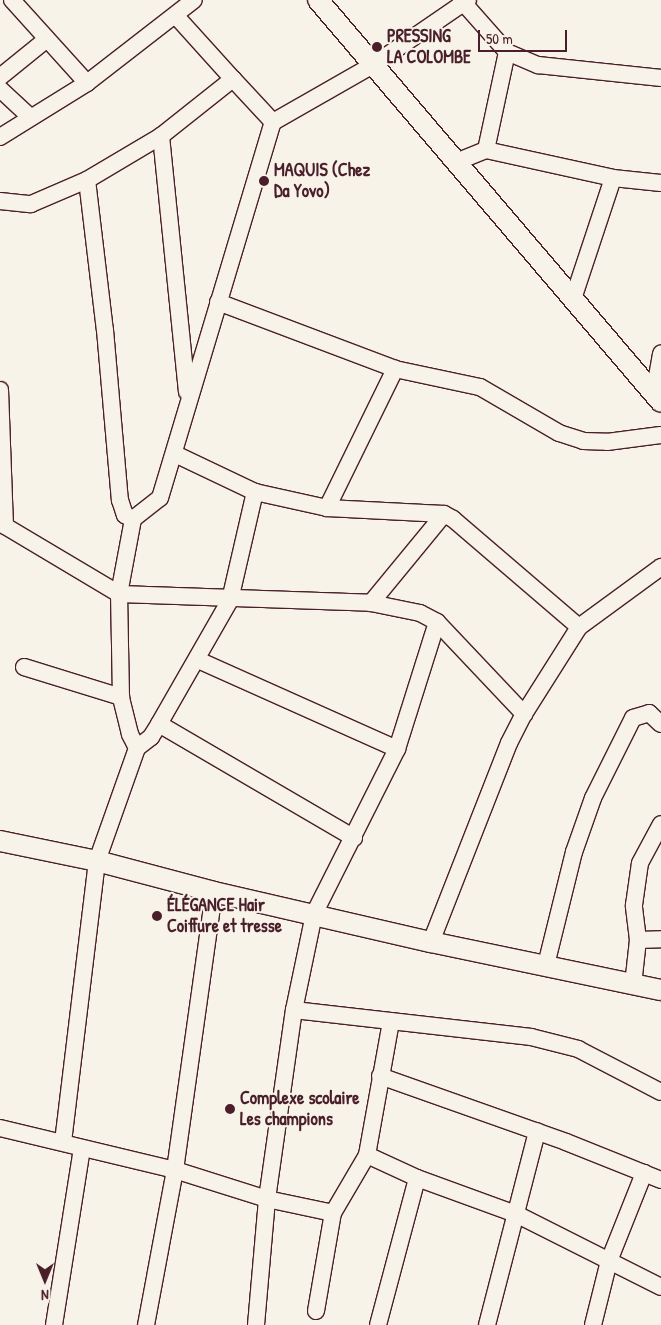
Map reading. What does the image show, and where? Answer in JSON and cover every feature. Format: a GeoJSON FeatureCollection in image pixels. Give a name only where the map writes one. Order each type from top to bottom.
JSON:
{"type":"FeatureCollection","features":[{"type":"Feature","properties":{"kind":"main road"},"geometry":{"type":"LineString","coordinates":[[318,0],[456,162],[574,296],[657,398]]}},
{"type":"Feature","properties":{"kind":"main road"},"geometry":{"type":"LineString","coordinates":[[0,841],[98,861],[214,892],[431,942],[661,990]]}},
{"type":"Feature","properties":{"kind":"street"},"geometry":{"type":"LineString","coordinates":[[12,0],[87,83]]}},
{"type":"Feature","properties":{"kind":"street"},"geometry":{"type":"LineString","coordinates":[[0,137],[87,83],[176,16],[194,0]]}},
{"type":"Feature","properties":{"kind":"street"},"geometry":{"type":"LineString","coordinates":[[137,748],[130,734],[121,697],[119,594],[133,519],[160,498],[175,454],[188,399],[273,122],[373,65],[464,1],[507,52],[538,65],[661,78]]}},
{"type":"Feature","properties":{"kind":"street"},"geometry":{"type":"LineString","coordinates":[[176,16],[273,122]]}},
{"type":"Feature","properties":{"kind":"street"},"geometry":{"type":"LineString","coordinates":[[0,77],[47,39]]}},
{"type":"Feature","properties":{"kind":"street"},"geometry":{"type":"LineString","coordinates":[[486,150],[507,52]]}},
{"type":"Feature","properties":{"kind":"street"},"geometry":{"type":"LineString","coordinates":[[0,211],[0,200],[31,204],[87,180],[161,136],[233,79]]}},
{"type":"Feature","properties":{"kind":"street"},"geometry":{"type":"LineString","coordinates":[[0,89],[30,117]]}},
{"type":"Feature","properties":{"kind":"street"},"geometry":{"type":"LineString","coordinates":[[161,136],[188,399]]}},
{"type":"Feature","properties":{"kind":"street"},"geometry":{"type":"LineString","coordinates":[[456,162],[486,150],[613,178],[661,183]]}},
{"type":"Feature","properties":{"kind":"street"},"geometry":{"type":"LineString","coordinates":[[574,296],[613,178]]}},
{"type":"Feature","properties":{"kind":"street"},"geometry":{"type":"LineString","coordinates":[[87,180],[105,330],[120,500],[125,515],[133,519]]}},
{"type":"Feature","properties":{"kind":"street"},"geometry":{"type":"LineString","coordinates":[[218,302],[395,369],[480,387],[559,433],[583,441],[607,442],[661,435]]}},
{"type":"Feature","properties":{"kind":"street"},"geometry":{"type":"LineString","coordinates":[[657,398],[661,354]]}},
{"type":"Feature","properties":{"kind":"street"},"geometry":{"type":"LineString","coordinates":[[326,508],[395,369]]}},
{"type":"Feature","properties":{"kind":"street"},"geometry":{"type":"LineString","coordinates":[[0,390],[3,525],[119,594],[230,600],[371,603],[420,613],[437,622],[524,714]]}},
{"type":"Feature","properties":{"kind":"street"},"geometry":{"type":"LineString","coordinates":[[175,454],[255,492],[326,508],[444,514],[453,518],[579,627]]}},
{"type":"Feature","properties":{"kind":"street"},"geometry":{"type":"LineString","coordinates":[[63,1142],[98,861],[137,748],[151,737],[198,660],[230,600],[255,492]]}},
{"type":"Feature","properties":{"kind":"street"},"geometry":{"type":"LineString","coordinates":[[371,603],[444,514]]}},
{"type":"Feature","properties":{"kind":"street"},"geometry":{"type":"LineString","coordinates":[[431,942],[509,743],[524,714],[579,627],[661,567]]}},
{"type":"Feature","properties":{"kind":"street"},"geometry":{"type":"LineString","coordinates":[[256,1325],[267,1199],[294,1010],[314,914],[354,838],[397,749],[437,622]]}},
{"type":"Feature","properties":{"kind":"street"},"geometry":{"type":"LineString","coordinates":[[198,660],[397,749]]}},
{"type":"Feature","properties":{"kind":"street"},"geometry":{"type":"LineString","coordinates":[[24,667],[121,697]]}},
{"type":"Feature","properties":{"kind":"street"},"geometry":{"type":"LineString","coordinates":[[546,965],[574,852],[593,798],[633,718],[649,713],[661,724]]}},
{"type":"Feature","properties":{"kind":"street"},"geometry":{"type":"LineString","coordinates":[[159,724],[354,838]]}},
{"type":"Feature","properties":{"kind":"street"},"geometry":{"type":"LineString","coordinates":[[633,985],[638,940],[634,905],[640,863],[661,824]]}},
{"type":"Feature","properties":{"kind":"street"},"geometry":{"type":"LineString","coordinates":[[146,1325],[174,1170],[214,892]]}},
{"type":"Feature","properties":{"kind":"street"},"geometry":{"type":"LineString","coordinates":[[638,940],[661,939]]}},
{"type":"Feature","properties":{"kind":"street"},"geometry":{"type":"LineString","coordinates":[[294,1010],[531,1037],[568,1046],[661,1092]]}},
{"type":"Feature","properties":{"kind":"street"},"geometry":{"type":"LineString","coordinates":[[316,1311],[333,1213],[367,1155],[391,1021]]}},
{"type":"Feature","properties":{"kind":"street"},"geometry":{"type":"LineString","coordinates":[[380,1076],[536,1131],[661,1180]]}},
{"type":"Feature","properties":{"kind":"street"},"geometry":{"type":"LineString","coordinates":[[0,1128],[174,1170],[267,1199],[333,1213]]}},
{"type":"Feature","properties":{"kind":"street"},"geometry":{"type":"LineString","coordinates":[[488,1325],[536,1131]]}},
{"type":"Feature","properties":{"kind":"street"},"geometry":{"type":"LineString","coordinates":[[54,1325],[82,1148]]}},
{"type":"Feature","properties":{"kind":"street"},"geometry":{"type":"LineString","coordinates":[[367,1155],[417,1178],[516,1214],[661,1287]]}},
{"type":"Feature","properties":{"kind":"street"},"geometry":{"type":"LineString","coordinates":[[593,1325],[609,1261],[644,1173]]}},
{"type":"Feature","properties":{"kind":"street"},"geometry":{"type":"LineString","coordinates":[[378,1325],[417,1178]]}},
{"type":"Feature","properties":{"kind":"place","name":"PRESSING LA COLOMBE"},"geometry":{"type":"Point","coordinates":[377,47]}},
{"type":"Feature","properties":{"kind":"place","name":"MAQUIS (Chez Da Yovo)"},"geometry":{"type":"Point","coordinates":[264,181]}},
{"type":"Feature","properties":{"kind":"place","name":"ÉLÉGANCE Hair Coiffure et tresse"},"geometry":{"type":"Point","coordinates":[157,916]}},
{"type":"Feature","properties":{"kind":"place","name":"Complexe scolaire Les champions"},"geometry":{"type":"Point","coordinates":[230,1109]}}]}
